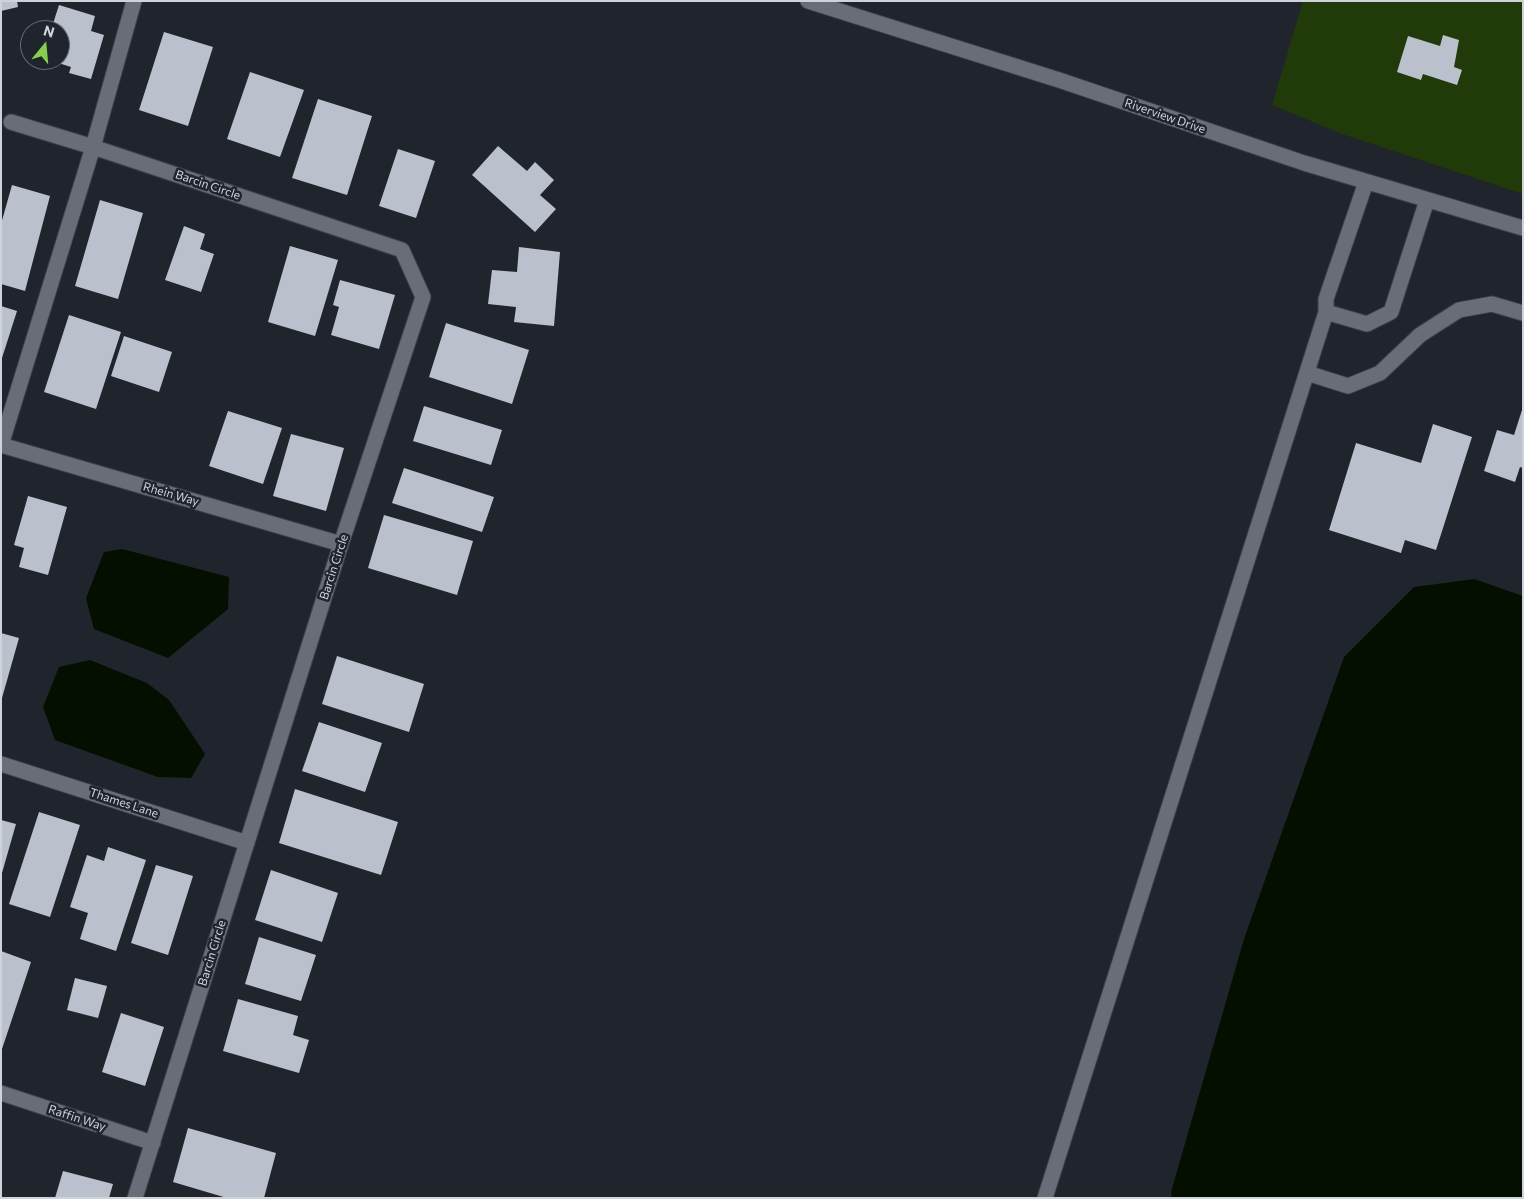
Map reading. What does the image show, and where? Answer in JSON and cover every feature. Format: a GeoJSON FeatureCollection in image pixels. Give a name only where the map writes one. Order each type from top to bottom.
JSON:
{"type":"FeatureCollection","features":[{"type":"Feature","properties":{"kind":"street"},"geometry":{"type":"LineString","coordinates":[[1,445],[93,147],[134,1]]}},
{"type":"Feature","properties":{"kind":"street","name":"Riverview Drive"},"geometry":{"type":"LineString","coordinates":[[808,1],[1059,80],[1304,164],[1523,228]]}},
{"type":"Feature","properties":{"kind":"street","name":"Barcin Circle"},"geometry":{"type":"LineString","coordinates":[[11,122],[93,147],[402,250],[423,297],[341,544],[135,1198]]}},
{"type":"Feature","properties":{"kind":"street"},"geometry":{"type":"LineString","coordinates":[[1045,1198],[1326,312],[1326,299],[1366,182]]}},
{"type":"Feature","properties":{"kind":"street"},"geometry":{"type":"LineString","coordinates":[[1326,312],[1367,324],[1391,312],[1427,200]]}},
{"type":"Feature","properties":{"kind":"street"},"geometry":{"type":"LineString","coordinates":[[1306,374],[1348,386],[1380,374],[1420,335],[1459,310],[1492,304],[1523,313]]}},
{"type":"Feature","properties":{"kind":"street","name":"Rhein Way"},"geometry":{"type":"LineString","coordinates":[[1,445],[341,544]]}},
{"type":"Feature","properties":{"kind":"street","name":"Thames Lane"},"geometry":{"type":"LineString","coordinates":[[1,764],[247,843]]}},
{"type":"Feature","properties":{"kind":"street","name":"Raffin Way"},"geometry":{"type":"LineString","coordinates":[[1,1093],[153,1143]]}},
{"type":"Feature","properties":{"kind":"green space"},"geometry":{"type":"Polygon","coordinates":[[[1303,1],[1523,1],[1523,194],[1342,134],[1272,105],[1303,1]]]}},
{"type":"Feature","properties":{"kind":"shaded area"},"geometry":{"type":"Polygon","coordinates":[[[122,549],[229,577],[228,609],[168,658],[94,629],[86,598],[104,552],[122,549]]]}},
{"type":"Feature","properties":{"kind":"shaded area"},"geometry":{"type":"Polygon","coordinates":[[[1474,579],[1523,596],[1523,1198],[1172,1198],[1171,1192],[1244,939],[1344,657],[1414,587],[1474,579]]]}},
{"type":"Feature","properties":{"kind":"shaded area"},"geometry":{"type":"Polygon","coordinates":[[[90,660],[147,683],[169,700],[205,754],[191,778],[158,777],[55,740],[43,707],[59,667],[90,660]]]}},
{"type":"Feature","properties":{"kind":"building"},"geometry":{"type":"Polygon","coordinates":[[[1,1],[17,1],[18,7],[1,11],[1,1]]]}},
{"type":"Feature","properties":{"kind":"building"},"geometry":{"type":"Polygon","coordinates":[[[59,5],[95,16],[91,31],[104,35],[91,79],[69,73],[71,67],[70,20],[54,20],[59,5]]]}},
{"type":"Feature","properties":{"kind":"building"},"geometry":{"type":"Polygon","coordinates":[[[164,32],[213,47],[188,126],[139,110],[164,32]]]}},
{"type":"Feature","properties":{"kind":"building"},"geometry":{"type":"Polygon","coordinates":[[[1443,35],[1459,40],[1454,67],[1462,70],[1457,85],[1423,74],[1421,80],[1397,72],[1408,36],[1440,46],[1443,35]]]}},
{"type":"Feature","properties":{"kind":"building"},"geometry":{"type":"Polygon","coordinates":[[[250,72],[304,90],[280,157],[227,139],[250,72]]]}},
{"type":"Feature","properties":{"kind":"building"},"geometry":{"type":"Polygon","coordinates":[[[318,99],[372,116],[347,195],[292,178],[318,99]]]}},
{"type":"Feature","properties":{"kind":"building"},"geometry":{"type":"Polygon","coordinates":[[[498,146],[527,171],[535,162],[554,180],[540,195],[556,209],[535,232],[472,175],[498,146]]]}},
{"type":"Feature","properties":{"kind":"building"},"geometry":{"type":"Polygon","coordinates":[[[398,149],[435,161],[416,218],[379,206],[398,149]]]}},
{"type":"Feature","properties":{"kind":"building"},"geometry":{"type":"Polygon","coordinates":[[[12,185],[50,196],[25,291],[1,284],[1,224],[12,185]]]}},
{"type":"Feature","properties":{"kind":"building"},"geometry":{"type":"Polygon","coordinates":[[[100,200],[143,213],[118,299],[75,286],[100,200]]]}},
{"type":"Feature","properties":{"kind":"building"},"geometry":{"type":"Polygon","coordinates":[[[184,226],[205,234],[200,249],[214,254],[201,292],[165,280],[184,226]]]}},
{"type":"Feature","properties":{"kind":"building"},"geometry":{"type":"Polygon","coordinates":[[[290,246],[338,260],[315,336],[268,322],[290,246]]]}},
{"type":"Feature","properties":{"kind":"building"},"geometry":{"type":"Polygon","coordinates":[[[519,247],[560,252],[554,326],[514,322],[516,307],[488,304],[492,270],[517,272],[519,247]]]}},
{"type":"Feature","properties":{"kind":"building"},"geometry":{"type":"Polygon","coordinates":[[[340,280],[395,295],[379,349],[331,335],[339,307],[333,305],[340,280]]]}},
{"type":"Feature","properties":{"kind":"building"},"geometry":{"type":"Polygon","coordinates":[[[1,306],[17,311],[2,358],[1,358],[1,306]]]}},
{"type":"Feature","properties":{"kind":"building"},"geometry":{"type":"Polygon","coordinates":[[[69,315],[121,332],[96,409],[44,392],[69,315]]]}},
{"type":"Feature","properties":{"kind":"building"},"geometry":{"type":"Polygon","coordinates":[[[446,323],[529,350],[512,404],[429,377],[446,323]]]}},
{"type":"Feature","properties":{"kind":"building"},"geometry":{"type":"Polygon","coordinates":[[[124,336],[172,352],[159,392],[111,376],[124,336]]]}},
{"type":"Feature","properties":{"kind":"building"},"geometry":{"type":"Polygon","coordinates":[[[424,406],[502,430],[491,465],[413,441],[424,406]]]}},
{"type":"Feature","properties":{"kind":"building"},"geometry":{"type":"Polygon","coordinates":[[[1522,410],[1523,468],[1520,467],[1515,482],[1484,471],[1497,430],[1514,435],[1522,410]]]}},
{"type":"Feature","properties":{"kind":"building"},"geometry":{"type":"Polygon","coordinates":[[[228,411],[282,428],[263,484],[209,466],[228,411]]]}},
{"type":"Feature","properties":{"kind":"building"},"geometry":{"type":"Polygon","coordinates":[[[1433,424],[1472,437],[1436,550],[1405,540],[1401,553],[1329,530],[1356,443],[1421,463],[1433,424]]]}},
{"type":"Feature","properties":{"kind":"building"},"geometry":{"type":"Polygon","coordinates":[[[291,434],[344,448],[326,511],[273,496],[291,434]]]}},
{"type":"Feature","properties":{"kind":"building"},"geometry":{"type":"Polygon","coordinates":[[[404,468],[494,497],[482,532],[392,503],[404,468]]]}},
{"type":"Feature","properties":{"kind":"building"},"geometry":{"type":"Polygon","coordinates":[[[28,496],[67,507],[48,575],[19,567],[24,548],[14,545],[28,496]]]}},
{"type":"Feature","properties":{"kind":"building"},"geometry":{"type":"Polygon","coordinates":[[[384,515],[473,541],[457,595],[368,568],[384,515]]]}},
{"type":"Feature","properties":{"kind":"building"},"geometry":{"type":"Polygon","coordinates":[[[1,633],[19,638],[2,698],[1,698],[1,633]]]}},
{"type":"Feature","properties":{"kind":"building"},"geometry":{"type":"Polygon","coordinates":[[[337,656],[424,684],[409,732],[322,704],[337,656]]]}},
{"type":"Feature","properties":{"kind":"building"},"geometry":{"type":"Polygon","coordinates":[[[319,722],[382,743],[365,792],[302,771],[319,722]]]}},
{"type":"Feature","properties":{"kind":"building"},"geometry":{"type":"Polygon","coordinates":[[[295,789],[398,822],[381,875],[279,843],[295,789]]]}},
{"type":"Feature","properties":{"kind":"building"},"geometry":{"type":"Polygon","coordinates":[[[39,812],[80,825],[50,917],[9,904],[39,812]]]}},
{"type":"Feature","properties":{"kind":"building"},"geometry":{"type":"Polygon","coordinates":[[[1,820],[16,824],[2,873],[1,873],[1,820]]]}},
{"type":"Feature","properties":{"kind":"building"},"geometry":{"type":"Polygon","coordinates":[[[108,847],[146,860],[116,951],[80,939],[88,913],[70,907],[87,855],[104,861],[108,847]]]}},
{"type":"Feature","properties":{"kind":"building"},"geometry":{"type":"Polygon","coordinates":[[[156,865],[193,876],[168,955],[131,943],[156,865]]]}},
{"type":"Feature","properties":{"kind":"building"},"geometry":{"type":"Polygon","coordinates":[[[271,870],[338,893],[322,942],[255,920],[271,870]]]}},
{"type":"Feature","properties":{"kind":"building"},"geometry":{"type":"Polygon","coordinates":[[[259,937],[316,955],[301,1001],[245,984],[259,937]]]}},
{"type":"Feature","properties":{"kind":"building"},"geometry":{"type":"Polygon","coordinates":[[[1,951],[31,962],[2,1049],[1,1049],[1,951]]]}},
{"type":"Feature","properties":{"kind":"building"},"geometry":{"type":"Polygon","coordinates":[[[75,978],[107,986],[98,1018],[67,1010],[75,978]]]}},
{"type":"Feature","properties":{"kind":"building"},"geometry":{"type":"Polygon","coordinates":[[[238,999],[298,1016],[293,1035],[309,1040],[299,1073],[223,1051],[238,999]]]}},
{"type":"Feature","properties":{"kind":"building"},"geometry":{"type":"Polygon","coordinates":[[[121,1013],[164,1027],[145,1086],[102,1072],[121,1013]]]}},
{"type":"Feature","properties":{"kind":"building"},"geometry":{"type":"Polygon","coordinates":[[[188,1128],[276,1153],[264,1198],[227,1198],[173,1182],[188,1128]]]}},
{"type":"Feature","properties":{"kind":"building"},"geometry":{"type":"Polygon","coordinates":[[[63,1171],[113,1184],[109,1198],[55,1198],[63,1171]]]}}]}
